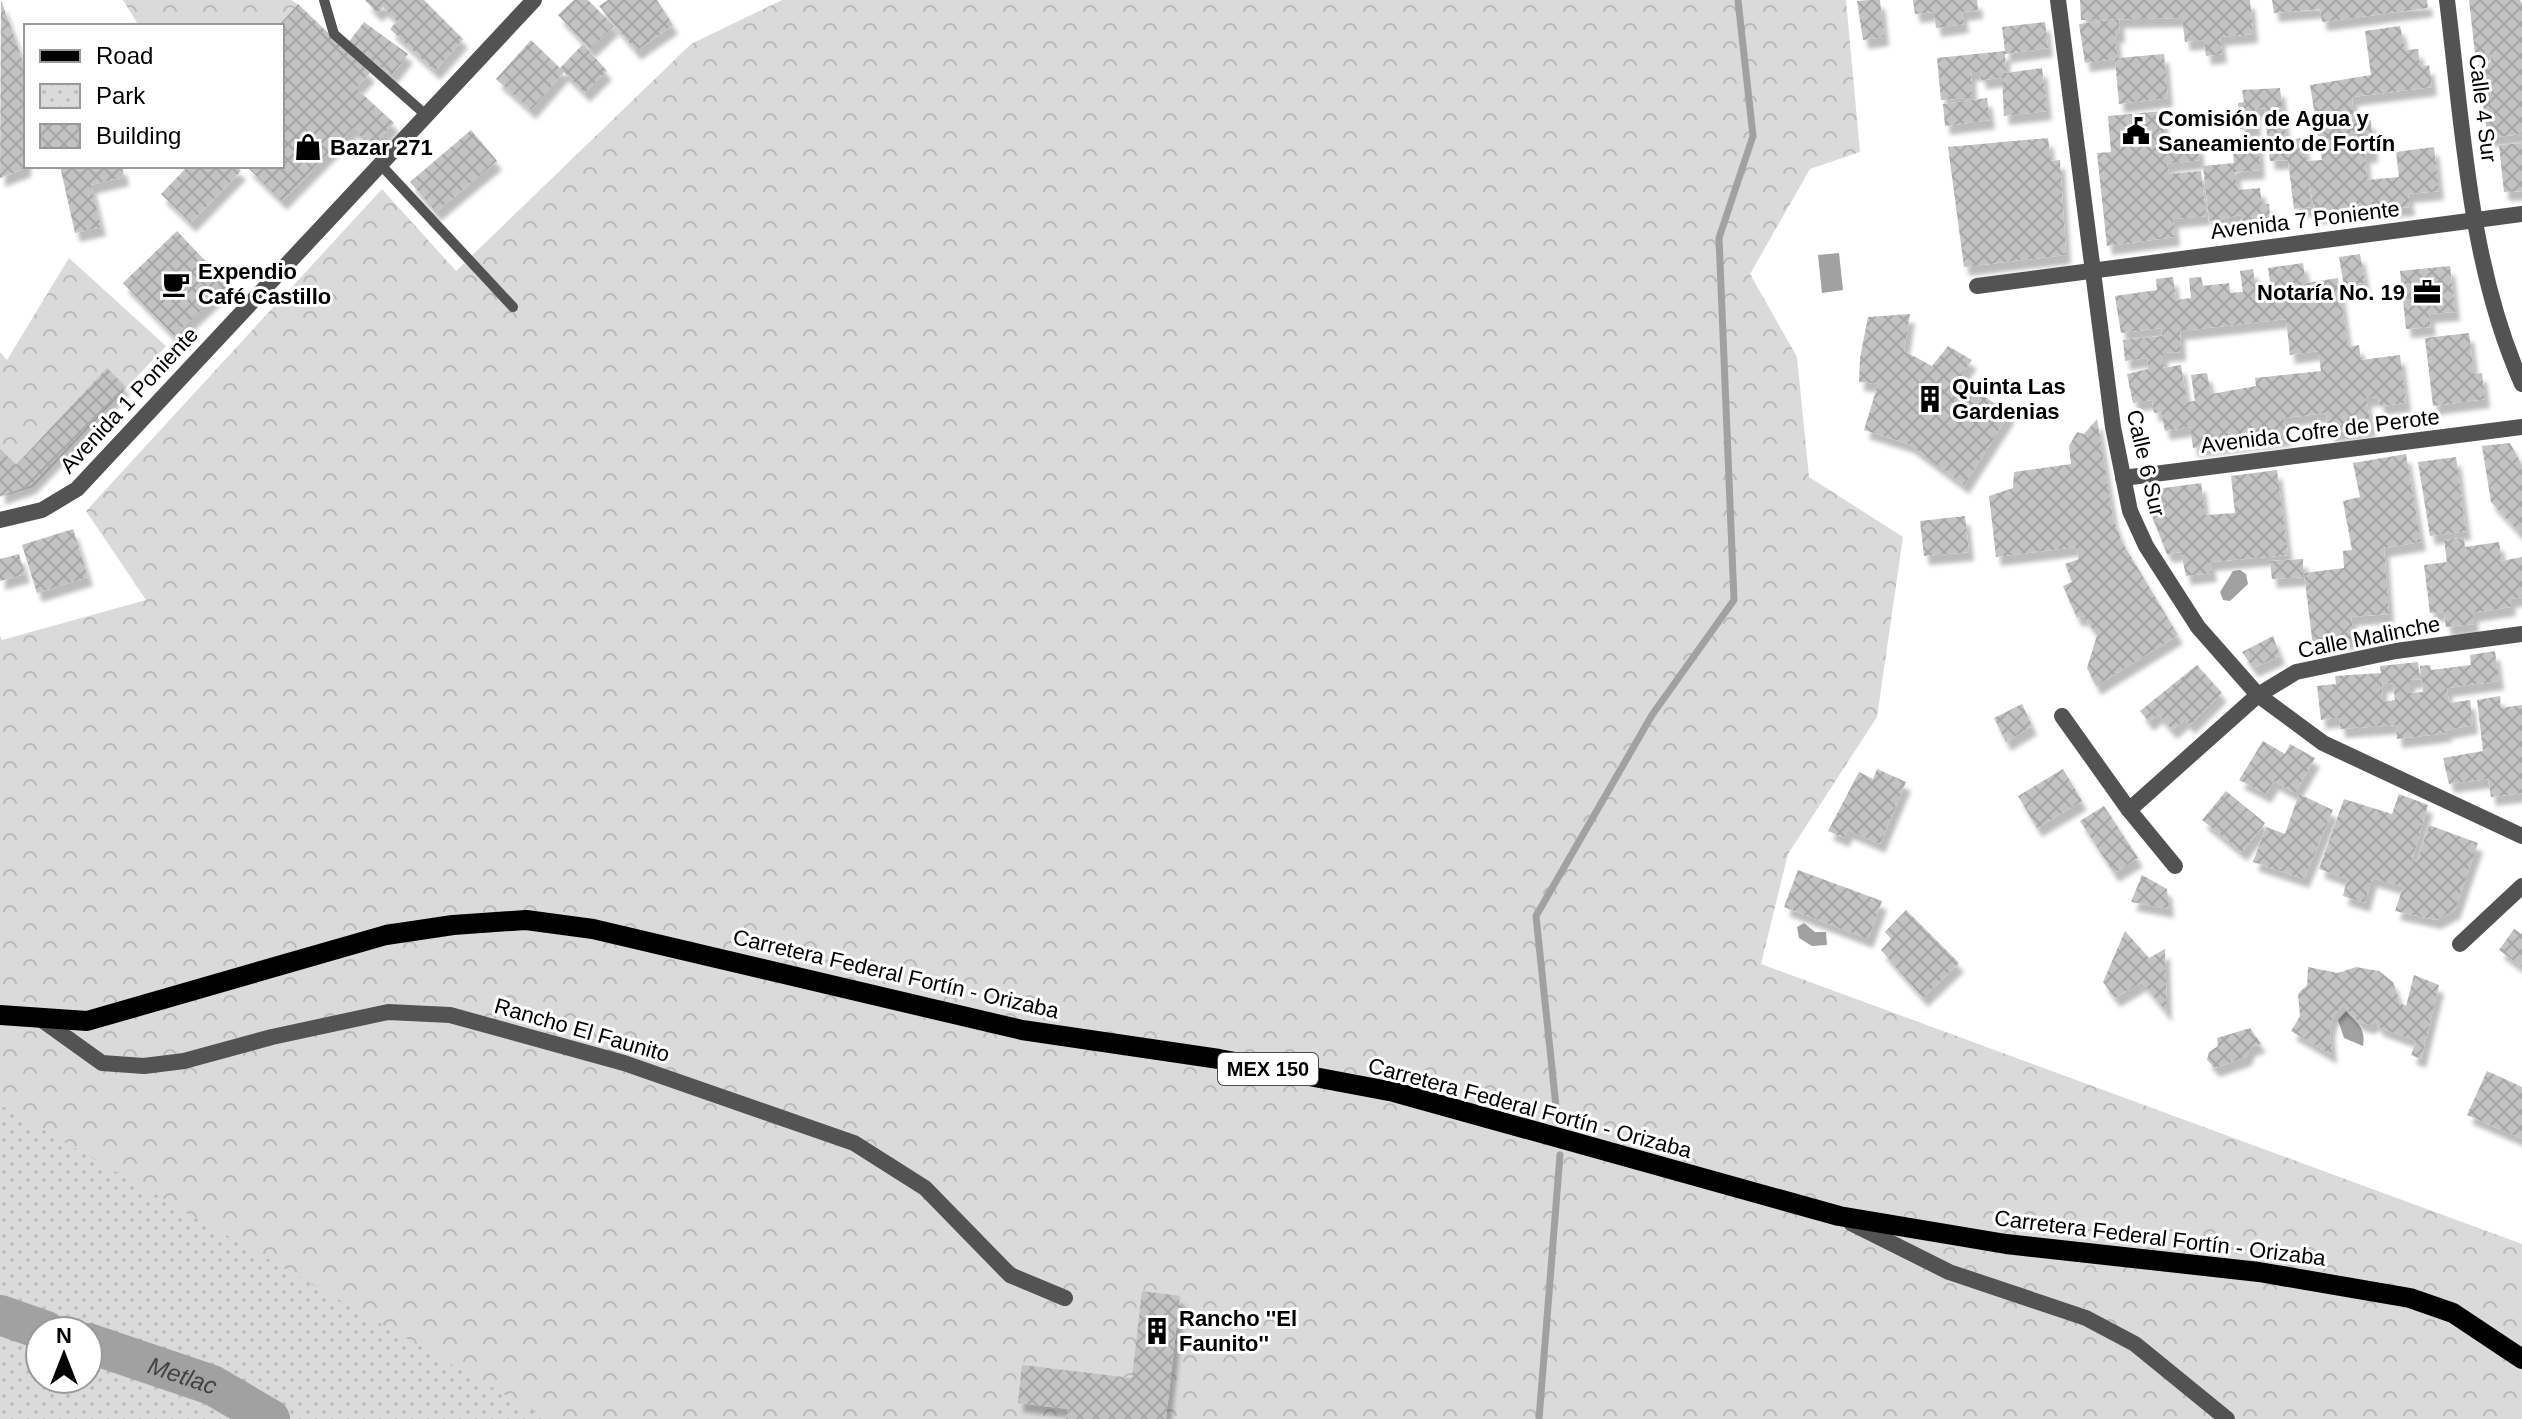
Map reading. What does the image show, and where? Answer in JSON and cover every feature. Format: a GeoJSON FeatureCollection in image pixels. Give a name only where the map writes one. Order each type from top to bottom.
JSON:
{"type":"FeatureCollection","features":[{"type":"Feature","properties":{"kind":"main road","name":"Carretera Federal Fortín - Orizaba"},"geometry":{"type":"LineString","coordinates":[[0,1015],[87,1021],[386,935],[453,925],[526,920],[593,929],[1022,1030],[1219,1059],[1394,1092],[1839,1216],[2006,1244],[2259,1272],[2410,1298],[2453,1313],[2522,1359]]}},
{"type":"Feature","properties":{"kind":"street","name":"Avenida 1 Poniente"},"geometry":{"type":"LineString","coordinates":[[0,520],[42,510],[77,489],[534,0]]}},
{"type":"Feature","properties":{"kind":"street","name":"Calle 6 Sur"},"geometry":{"type":"LineString","coordinates":[[2058,0],[2113,427],[2135,523],[2173,592],[2258,695],[2323,743],[2522,836]]}},
{"type":"Feature","properties":{"kind":"street","name":"Calle 4 Sur"},"geometry":{"type":"LineString","coordinates":[[2447,0],[2476,221],[2492,296],[2522,384]]}},
{"type":"Feature","properties":{"kind":"street","name":"Avenida 7 Poniente"},"geometry":{"type":"LineString","coordinates":[[1977,286],[2093,268],[2522,214]]}},
{"type":"Feature","properties":{"kind":"street","name":"Avenida Cofre de Perote"},"geometry":{"type":"LineString","coordinates":[[2123,478],[2522,427]]}},
{"type":"Feature","properties":{"kind":"street","name":"Calle Malinche"},"geometry":{"type":"LineString","coordinates":[[2129,810],[2258,695],[2296,672],[2396,651],[2522,634]]}},
{"type":"Feature","properties":{"kind":"street"},"geometry":{"type":"LineString","coordinates":[[2062,716],[2129,810],[2175,866]]}},
{"type":"Feature","properties":{"kind":"street"},"geometry":{"type":"LineString","coordinates":[[2460,944],[2522,886]]}},
{"type":"Feature","properties":{"kind":"street","name":"Rancho El Faunito"},"geometry":{"type":"LineString","coordinates":[[42,1020],[102,1063],[144,1066],[184,1061],[272,1037],[388,1012],[450,1015],[624,1063],[854,1143],[925,1188],[1010,1275],[1065,1298]]}},
{"type":"Feature","properties":{"kind":"street"},"geometry":{"type":"LineString","coordinates":[[1839,1216],[1949,1272],[2086,1318],[2135,1344],[2227,1419]]}},
{"type":"Feature","properties":{"kind":"lane"},"geometry":{"type":"LineString","coordinates":[[324,0],[334,34],[426,115]]}},
{"type":"Feature","properties":{"kind":"lane"},"geometry":{"type":"LineString","coordinates":[[380,164],[513,307]]}},
{"type":"Feature","properties":{"kind":"green space"},"geometry":{"type":"Polygon","coordinates":[[[123,0],[291,0],[298,4],[280,24],[138,24],[123,0]]]}},
{"type":"Feature","properties":{"kind":"green space"},"geometry":{"type":"Polygon","coordinates":[[[782,0],[1846,0],[1860,152],[1810,169],[1750,274],[1797,357],[1809,477],[1903,537],[1877,717],[1788,854],[1761,964],[2522,1244],[2522,1419],[389,1419],[104,1336],[104,1315],[24,1315],[24,1341],[0,1355],[0,636],[2,640],[146,600],[86,511],[382,189],[456,271],[691,44],[782,0]]]}},
{"type":"Feature","properties":{"kind":"green space"},"geometry":{"type":"Polygon","coordinates":[[[69,258],[166,346],[33,487],[0,497],[0,352],[7,360],[69,258]]]}},
{"type":"Feature","properties":{"kind":"green space"},"geometry":{"type":"Polygon","coordinates":[[[0,1105],[547,1419],[0,1419],[0,1105]]]}},
{"type":"Feature","properties":{"kind":"shaded area"},"geometry":{"type":"Polygon","coordinates":[[[1839,253],[1843,290],[1822,293],[1818,255],[1839,253]]]}},
{"type":"Feature","properties":{"kind":"shaded area"},"geometry":{"type":"Polygon","coordinates":[[[2240,570],[2246,574],[2248,584],[2230,601],[2223,600],[2220,592],[2233,571],[2240,570]]]}},
{"type":"Feature","properties":{"kind":"shaded area"},"geometry":{"type":"Polygon","coordinates":[[[1804,923],[1815,932],[1826,932],[1827,945],[1812,946],[1799,938],[1797,927],[1804,923]]]}},
{"type":"Feature","properties":{"kind":"shaded area"},"geometry":{"type":"Polygon","coordinates":[[[2346,1011],[2362,1030],[2363,1046],[2344,1038],[2338,1020],[2346,1011]]]}},
{"type":"Feature","properties":{"kind":"building"},"geometry":{"type":"Polygon","coordinates":[[[1,0],[24,64],[26,168],[0,178],[1,0]]]}},
{"type":"Feature","properties":{"kind":"building"},"geometry":{"type":"Polygon","coordinates":[[[365,0],[424,0],[463,39],[435,71],[390,29],[397,21],[383,7],[377,13],[365,0]]]}},
{"type":"Feature","properties":{"kind":"building"},"geometry":{"type":"Polygon","coordinates":[[[574,0],[588,0],[614,26],[590,49],[558,15],[574,0]]]}},
{"type":"Feature","properties":{"kind":"building"},"geometry":{"type":"Polygon","coordinates":[[[608,0],[657,0],[673,25],[636,51],[599,6],[608,0]]]}},
{"type":"Feature","properties":{"kind":"building"},"geometry":{"type":"Polygon","coordinates":[[[1880,0],[1884,37],[1863,40],[1857,1],[1880,0]]]}},
{"type":"Feature","properties":{"kind":"building"},"geometry":{"type":"Polygon","coordinates":[[[1913,0],[1977,0],[1978,10],[1962,12],[1964,24],[1936,28],[1934,12],[1915,14],[1913,0]]]}},
{"type":"Feature","properties":{"kind":"building"},"geometry":{"type":"Polygon","coordinates":[[[2080,0],[2250,0],[2253,34],[2220,37],[2222,54],[2206,56],[2204,40],[2185,42],[2182,18],[2081,20],[2080,0]]]}},
{"type":"Feature","properties":{"kind":"building"},"geometry":{"type":"Polygon","coordinates":[[[2272,0],[2427,0],[2428,8],[2322,22],[2320,9],[2274,13],[2272,0]]]}},
{"type":"Feature","properties":{"kind":"building"},"geometry":{"type":"Polygon","coordinates":[[[2469,0],[2520,0],[2522,4],[2522,134],[2488,138],[2477,65],[2491,62],[2490,52],[2475,54],[2469,0]]]}},
{"type":"Feature","properties":{"kind":"building"},"geometry":{"type":"Polygon","coordinates":[[[298,4],[370,73],[356,88],[394,123],[372,147],[353,128],[282,201],[248,168],[284,168],[284,24],[280,24],[298,4]]]}},
{"type":"Feature","properties":{"kind":"building"},"geometry":{"type":"Polygon","coordinates":[[[2119,19],[2120,34],[2115,34],[2118,58],[2164,54],[2168,98],[2119,104],[2115,59],[2085,63],[2079,24],[2119,19]]]}},
{"type":"Feature","properties":{"kind":"building"},"geometry":{"type":"Polygon","coordinates":[[[364,22],[408,54],[392,75],[348,43],[364,22]]]}},
{"type":"Feature","properties":{"kind":"building"},"geometry":{"type":"Polygon","coordinates":[[[2045,22],[2048,48],[2005,54],[2006,73],[2042,68],[2047,111],[2004,116],[2002,78],[1981,80],[1980,72],[1971,72],[1972,98],[1941,100],[1937,58],[2005,51],[2002,27],[2045,22]]]}},
{"type":"Feature","properties":{"kind":"building"},"geometry":{"type":"Polygon","coordinates":[[[2400,26],[2405,50],[2418,49],[2420,67],[2429,65],[2432,87],[2352,97],[2354,123],[2371,120],[2373,154],[2365,154],[2367,180],[2399,177],[2396,152],[2434,147],[2439,191],[2408,194],[2410,207],[2315,215],[2309,180],[2311,207],[2294,209],[2288,160],[2270,161],[2264,108],[2255,109],[2256,128],[2240,129],[2238,103],[2244,102],[2242,90],[2280,88],[2286,140],[2303,138],[2306,161],[2322,160],[2310,85],[2371,75],[2365,31],[2400,26]]]}},
{"type":"Feature","properties":{"kind":"building"},"geometry":{"type":"Polygon","coordinates":[[[531,40],[560,68],[583,44],[607,71],[585,93],[564,72],[531,110],[496,79],[531,40]]]}},
{"type":"Feature","properties":{"kind":"building"},"geometry":{"type":"Polygon","coordinates":[[[1987,98],[1990,120],[1945,126],[1943,104],[1987,98]]]}},
{"type":"Feature","properties":{"kind":"building"},"geometry":{"type":"Polygon","coordinates":[[[2163,111],[2164,147],[2198,144],[2200,160],[2167,164],[2169,174],[2201,171],[2206,216],[2173,219],[2175,237],[2107,246],[2097,153],[2111,152],[2108,116],[2163,111]]]}},
{"type":"Feature","properties":{"kind":"building"},"geometry":{"type":"Polygon","coordinates":[[[471,130],[497,161],[436,212],[410,182],[471,130]]]}},
{"type":"Feature","properties":{"kind":"building"},"geometry":{"type":"Polygon","coordinates":[[[2048,138],[2051,161],[2060,160],[2066,255],[1964,267],[1948,147],[2048,138]]]}},
{"type":"Feature","properties":{"kind":"building"},"geometry":{"type":"Polygon","coordinates":[[[2258,139],[2260,170],[2235,172],[2238,190],[2260,188],[2262,204],[2269,204],[2270,218],[2242,221],[2241,215],[2209,221],[2203,166],[2234,163],[2232,141],[2258,139]]]}},
{"type":"Feature","properties":{"kind":"building"},"geometry":{"type":"Polygon","coordinates":[[[2522,143],[2522,191],[2504,192],[2499,145],[2522,143]]]}},
{"type":"Feature","properties":{"kind":"building"},"geometry":{"type":"Polygon","coordinates":[[[60,168],[122,168],[124,177],[91,185],[101,227],[75,233],[60,168]]]}},
{"type":"Feature","properties":{"kind":"building"},"geometry":{"type":"Polygon","coordinates":[[[186,168],[238,168],[241,171],[191,223],[161,194],[186,168]]]}},
{"type":"Feature","properties":{"kind":"building","name":"Expendio Café Castillo"},"geometry":{"type":"Polygon","coordinates":[[[177,231],[228,285],[174,336],[123,283],[177,231]]]}},
{"type":"Feature","properties":{"kind":"building"},"geometry":{"type":"Polygon","coordinates":[[[2360,254],[2365,283],[2344,286],[2339,257],[2360,254]]]}},
{"type":"Feature","properties":{"kind":"building"},"geometry":{"type":"Polygon","coordinates":[[[2303,263],[2306,283],[2338,278],[2348,347],[2359,345],[2361,360],[2400,355],[2406,403],[2380,406],[2378,397],[2366,398],[2371,428],[2329,433],[2326,413],[2284,418],[2287,437],[2193,448],[2190,427],[2165,431],[2161,412],[2154,413],[2152,400],[2133,403],[2127,374],[2148,369],[2147,358],[2125,361],[2123,340],[2162,336],[2161,328],[2121,333],[2115,296],[2157,290],[2156,279],[2173,277],[2176,300],[2191,298],[2189,278],[2201,277],[2203,286],[2229,283],[2230,293],[2243,292],[2240,271],[2253,269],[2256,290],[2271,289],[2268,268],[2303,263]],[[2286,319],[2180,331],[2181,352],[2163,353],[2163,368],[2181,365],[2187,402],[2195,401],[2191,375],[2207,373],[2211,394],[2256,386],[2255,378],[2321,371],[2318,351],[2290,355],[2286,319]]]}},
{"type":"Feature","properties":{"kind":"building","name":"Notaría No. 19"},"geometry":{"type":"Polygon","coordinates":[[[2450,266],[2455,312],[2429,314],[2431,327],[2406,329],[2400,271],[2450,266]]]}},
{"type":"Feature","properties":{"kind":"building","name":"Quinta Las Gardenias"},"geometry":{"type":"Polygon","coordinates":[[[1910,314],[1904,351],[1932,366],[1948,346],[1972,360],[1958,380],[2010,413],[1964,485],[1909,444],[1864,430],[1878,384],[1859,382],[1868,317],[1910,314]]]}},
{"type":"Feature","properties":{"kind":"building"},"geometry":{"type":"Polygon","coordinates":[[[2469,333],[2474,374],[2482,373],[2485,399],[2433,406],[2425,338],[2469,333]]]}},
{"type":"Feature","properties":{"kind":"building"},"geometry":{"type":"Polygon","coordinates":[[[107,368],[125,386],[31,485],[0,496],[0,449],[16,465],[107,368]]]}},
{"type":"Feature","properties":{"kind":"building"},"geometry":{"type":"Polygon","coordinates":[[[2097,419],[2113,518],[2122,542],[2178,635],[2096,686],[2087,668],[2097,635],[2083,616],[2077,618],[2063,586],[2072,582],[2065,564],[2079,559],[2075,547],[1996,557],[1989,496],[2013,488],[2014,472],[2071,464],[2069,446],[2077,432],[2084,434],[2097,419]]]}},
{"type":"Feature","properties":{"kind":"building"},"geometry":{"type":"Polygon","coordinates":[[[2510,443],[2522,465],[2522,531],[2518,531],[2491,502],[2482,446],[2510,443]]]}},
{"type":"Feature","properties":{"kind":"building"},"geometry":{"type":"Polygon","coordinates":[[[2406,454],[2421,542],[2384,548],[2389,614],[2351,617],[2355,639],[2313,646],[2304,573],[2344,568],[2343,551],[2352,550],[2343,501],[2360,497],[2353,463],[2406,454]]]}},
{"type":"Feature","properties":{"kind":"building"},"geometry":{"type":"Polygon","coordinates":[[[2456,457],[2466,531],[2430,536],[2418,462],[2456,457]]]}},
{"type":"Feature","properties":{"kind":"building"},"geometry":{"type":"Polygon","coordinates":[[[2277,470],[2288,555],[2210,562],[2212,573],[2186,576],[2181,552],[2167,554],[2142,491],[2201,483],[2205,515],[2235,513],[2231,476],[2277,470]]]}},
{"type":"Feature","properties":{"kind":"building"},"geometry":{"type":"Polygon","coordinates":[[[1965,516],[1969,552],[1924,556],[1920,521],[1965,516]]]}},
{"type":"Feature","properties":{"kind":"building"},"geometry":{"type":"Polygon","coordinates":[[[73,529],[88,577],[37,593],[22,545],[73,529]]]}},
{"type":"Feature","properties":{"kind":"building"},"geometry":{"type":"Polygon","coordinates":[[[2464,538],[2465,547],[2499,542],[2502,561],[2522,557],[2522,597],[2510,599],[2511,607],[2473,613],[2474,624],[2446,627],[2444,612],[2430,613],[2424,565],[2447,562],[2444,540],[2464,538]]]}},
{"type":"Feature","properties":{"kind":"building"},"geometry":{"type":"Polygon","coordinates":[[[19,554],[25,574],[0,581],[0,559],[19,554]]]}},
{"type":"Feature","properties":{"kind":"building"},"geometry":{"type":"Polygon","coordinates":[[[2303,559],[2303,577],[2272,579],[2270,561],[2303,559]]]}},
{"type":"Feature","properties":{"kind":"building"},"geometry":{"type":"Polygon","coordinates":[[[2273,636],[2280,656],[2253,668],[2242,652],[2273,636]]]}},
{"type":"Feature","properties":{"kind":"building"},"geometry":{"type":"Polygon","coordinates":[[[2495,651],[2499,681],[2447,688],[2449,703],[2470,700],[2473,725],[2446,730],[2447,733],[2397,739],[2396,725],[2340,729],[2339,718],[2321,720],[2317,686],[2336,684],[2335,676],[2381,673],[2380,666],[2418,662],[2420,679],[2410,680],[2410,693],[2423,692],[2420,666],[2430,665],[2431,670],[2471,665],[2470,655],[2495,651]],[[2393,683],[2382,684],[2383,702],[2395,700],[2393,683]]]}},
{"type":"Feature","properties":{"kind":"building"},"geometry":{"type":"Polygon","coordinates":[[[2197,665],[2222,693],[2190,725],[2185,719],[2172,730],[2158,714],[2149,722],[2140,711],[2197,665]]]}},
{"type":"Feature","properties":{"kind":"building"},"geometry":{"type":"Polygon","coordinates":[[[2500,696],[2501,708],[2522,705],[2522,793],[2491,797],[2488,779],[2449,784],[2443,758],[2483,751],[2477,700],[2500,696]]]}},
{"type":"Feature","properties":{"kind":"building"},"geometry":{"type":"Polygon","coordinates":[[[2022,704],[2032,726],[2006,742],[1994,718],[2022,704]]]}},
{"type":"Feature","properties":{"kind":"building"},"geometry":{"type":"Polygon","coordinates":[[[2263,741],[2285,754],[2290,744],[2315,758],[2295,793],[2274,781],[2266,794],[2239,780],[2263,741]]]}},
{"type":"Feature","properties":{"kind":"building"},"geometry":{"type":"Polygon","coordinates":[[[1877,769],[1906,782],[1880,844],[1848,830],[1844,838],[1828,831],[1859,772],[1873,779],[1877,769]]]}},
{"type":"Feature","properties":{"kind":"building"},"geometry":{"type":"Polygon","coordinates":[[[2063,769],[2082,801],[2037,828],[2018,796],[2063,769]]]}},
{"type":"Feature","properties":{"kind":"building"},"geometry":{"type":"Polygon","coordinates":[[[2226,791],[2265,823],[2242,852],[2202,820],[2226,791]]]}},
{"type":"Feature","properties":{"kind":"building"},"geometry":{"type":"Polygon","coordinates":[[[2299,794],[2333,810],[2304,879],[2253,862],[2266,827],[2285,834],[2299,794]]]}},
{"type":"Feature","properties":{"kind":"building"},"geometry":{"type":"Polygon","coordinates":[[[2399,794],[2428,805],[2412,860],[2417,862],[2429,825],[2478,843],[2455,910],[2436,920],[2395,911],[2403,887],[2372,878],[2365,903],[2343,896],[2347,879],[2319,869],[2344,799],[2392,814],[2399,794]]]}},
{"type":"Feature","properties":{"kind":"building"},"geometry":{"type":"Polygon","coordinates":[[[2104,806],[2138,858],[2114,873],[2080,821],[2104,806]]]}},
{"type":"Feature","properties":{"kind":"building"},"geometry":{"type":"Polygon","coordinates":[[[1798,870],[1882,901],[1868,939],[1784,907],[1798,870]]]}},
{"type":"Feature","properties":{"kind":"building"},"geometry":{"type":"Polygon","coordinates":[[[2142,875],[2167,889],[2169,909],[2131,902],[2142,875]]]}},
{"type":"Feature","properties":{"kind":"building"},"geometry":{"type":"Polygon","coordinates":[[[1906,910],[1959,963],[1923,998],[1881,950],[1891,939],[1885,932],[1906,910]]]}},
{"type":"Feature","properties":{"kind":"building"},"geometry":{"type":"Polygon","coordinates":[[[2514,929],[2522,934],[2522,967],[2499,950],[2514,929]]]}},
{"type":"Feature","properties":{"kind":"building"},"geometry":{"type":"Polygon","coordinates":[[[2125,931],[2149,958],[2165,949],[2167,1013],[2142,982],[2115,998],[2103,982],[2125,931]]]}},
{"type":"Feature","properties":{"kind":"building"},"geometry":{"type":"Polygon","coordinates":[[[2308,967],[2338,973],[2356,967],[2379,971],[2393,982],[2400,1003],[2406,1006],[2414,975],[2439,985],[2421,1059],[2411,1055],[2416,1041],[2378,1027],[2376,1021],[2370,1025],[2359,1022],[2343,1006],[2333,1016],[2330,1030],[2332,1055],[2291,1031],[2300,1016],[2298,994],[2307,985],[2308,967]]]}},
{"type":"Feature","properties":{"kind":"building"},"geometry":{"type":"Polygon","coordinates":[[[2250,1028],[2261,1044],[2251,1047],[2246,1057],[2215,1068],[2207,1060],[2209,1052],[2218,1046],[2217,1038],[2250,1028]]]}},
{"type":"Feature","properties":{"kind":"building"},"geometry":{"type":"Polygon","coordinates":[[[2487,1071],[2522,1087],[2522,1139],[2467,1115],[2487,1071]]]}},
{"type":"Feature","properties":{"kind":"building","name":"Rancho ''El Faunito''"},"geometry":{"type":"Polygon","coordinates":[[[1142,1291],[1180,1296],[1166,1419],[1066,1419],[1068,1409],[1018,1403],[1022,1365],[1132,1378],[1142,1291]]]}},
{"type":"Feature","properties":{"kind":"waterway"},"geometry":{"type":"LineString","coordinates":[[1557,1116],[1536,916],[1652,715],[1734,600],[1719,238],[1753,136],[1738,0]]}},
{"type":"Feature","properties":{"kind":"waterway"},"geometry":{"type":"LineString","coordinates":[[1539,1419],[1560,1155]]}},
{"type":"Feature","properties":{"kind":"waterway","name":"Metlac"},"geometry":{"type":"LineString","coordinates":[[0,1315],[24,1323]]}},
{"type":"Feature","properties":{"kind":"waterway","name":"Metlac"},"geometry":{"type":"LineString","coordinates":[[104,1348],[212,1385],[270,1419]]}},
{"type":"Feature","properties":{"kind":"place","name":"Comisión de Agua y Saneamiento de Fortín"},"geometry":{"type":"Point","coordinates":[2136,131]}},
{"type":"Feature","properties":{"kind":"place","name":"Bazar 271"},"geometry":{"type":"Point","coordinates":[308,147]}},
{"type":"Feature","properties":{"kind":"place","name":"Expendio Café Castillo"},"geometry":{"type":"Point","coordinates":[176,284]}},
{"type":"Feature","properties":{"kind":"place","name":"Notaría No. 19"},"geometry":{"type":"Point","coordinates":[2427,292]}},
{"type":"Feature","properties":{"kind":"place","name":"Quinta Las Gardenias"},"geometry":{"type":"Point","coordinates":[1930,399]}},
{"type":"Feature","properties":{"kind":"place","name":"Rancho ''El Faunito''"},"geometry":{"type":"Point","coordinates":[1157,1331]}}]}
